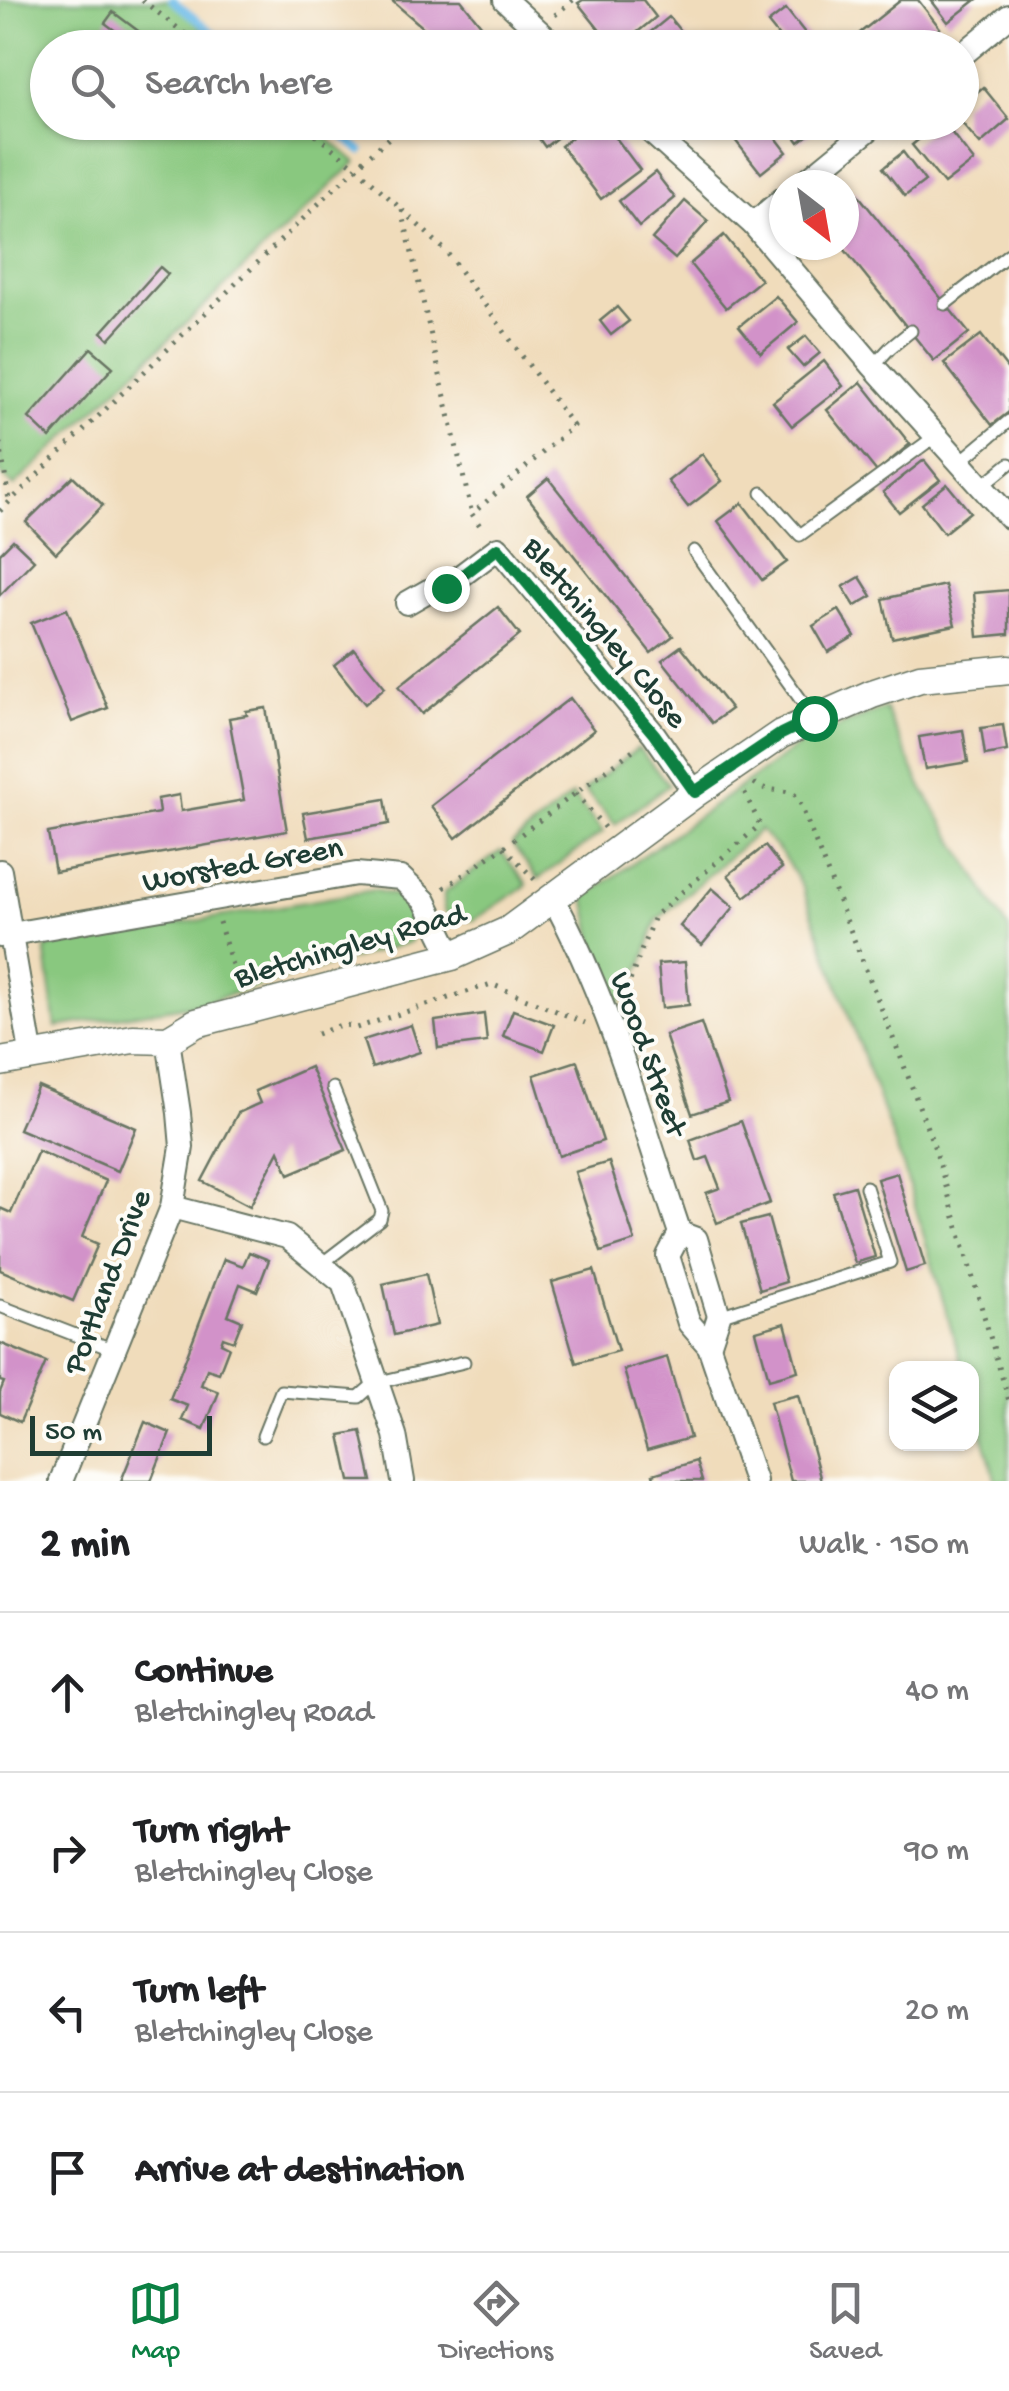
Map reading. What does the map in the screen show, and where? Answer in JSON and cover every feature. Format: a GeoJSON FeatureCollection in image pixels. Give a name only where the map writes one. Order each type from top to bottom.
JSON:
{"type":"FeatureCollection","features":[{"type":"Feature","properties":{"kind":"street"},"geometry":{"type":"LineString","coordinates":[[505,0],[538,30]]}},
{"type":"Feature","properties":{"kind":"street"},"geometry":{"type":"LineString","coordinates":[[979,41],[1009,16]]}},
{"type":"Feature","properties":{"kind":"street"},"geometry":{"type":"LineString","coordinates":[[660,140],[753,224],[873,366],[1009,516]]}},
{"type":"Feature","properties":{"kind":"street"},"geometry":{"type":"LineString","coordinates":[[819,170],[856,140]]}},
{"type":"Feature","properties":{"kind":"street"},"geometry":{"type":"LineString","coordinates":[[753,224],[769,211]]}},
{"type":"Feature","properties":{"kind":"street","name":"Bletchingley Close"},"geometry":{"type":"LineString","coordinates":[[407,603],[428,591],[446,588],[498,548],[654,734],[695,792]]}},
{"type":"Feature","properties":{"kind":"street","name":"Bletchingley Road"},"geometry":{"type":"LineString","coordinates":[[0,1062],[134,1039],[168,1040],[196,1023],[452,956],[508,931],[695,792],[781,734],[872,694],[920,678],[1009,669]]}},
{"type":"Feature","properties":{"kind":"street"},"geometry":{"type":"LineString","coordinates":[[0,870],[5,935],[32,1058]]}},
{"type":"Feature","properties":{"kind":"street","name":"Worsted Green"},"geometry":{"type":"LineString","coordinates":[[5,935],[356,874],[401,878],[425,901]]}},
{"type":"Feature","properties":{"kind":"street","name":"Wood Street"},"geometry":{"type":"LineString","coordinates":[[553,898],[575,938],[608,1022],[680,1233],[668,1256],[689,1323],[709,1346],[755,1481]]}},
{"type":"Feature","properties":{"kind":"street"},"geometry":{"type":"LineString","coordinates":[[425,901],[452,956]]}},
{"type":"Feature","properties":{"kind":"street","name":"Portland Drive"},"geometry":{"type":"LineString","coordinates":[[61,1481],[172,1207],[182,1146],[168,1040]]}},
{"type":"Feature","properties":{"kind":"street"},"geometry":{"type":"LineString","coordinates":[[172,1207],[287,1236],[342,1283],[394,1435],[403,1481]]}},
{"type":"Feature","properties":{"kind":"street","name":"Wood Street"},"geometry":{"type":"LineString","coordinates":[[680,1233],[696,1239],[719,1316]]}},
{"type":"Feature","properties":{"kind":"street"},"geometry":{"type":"LineString","coordinates":[[709,1346],[719,1316]]}},
{"type":"Feature","properties":{"kind":"lane"},"geometry":{"type":"LineString","coordinates":[[946,304],[1009,254]]}},
{"type":"Feature","properties":{"kind":"lane"},"geometry":{"type":"LineString","coordinates":[[873,366],[911,332]]}},
{"type":"Feature","properties":{"kind":"lane"},"geometry":{"type":"LineString","coordinates":[[960,462],[1009,422]]}},
{"type":"Feature","properties":{"kind":"lane"},"geometry":{"type":"LineString","coordinates":[[762,493],[800,534],[937,434]]}},
{"type":"Feature","properties":{"kind":"lane"},"geometry":{"type":"LineString","coordinates":[[982,486],[1009,464]]}},
{"type":"Feature","properties":{"kind":"lane"},"geometry":{"type":"LineString","coordinates":[[694,551],[814,718]]}},
{"type":"Feature","properties":{"kind":"lane"},"geometry":{"type":"LineString","coordinates":[[320,1264],[380,1219],[382,1211],[333,1088]]}},
{"type":"Feature","properties":{"kind":"lane"},"geometry":{"type":"LineString","coordinates":[[719,1316],[890,1262],[866,1188]]}},
{"type":"Feature","properties":{"kind":"lane"},"geometry":{"type":"LineString","coordinates":[[0,1306],[114,1350]]}},
{"type":"Feature","properties":{"kind":"lane"},"geometry":{"type":"LineString","coordinates":[[263,1436],[281,1391],[359,1397],[375,1383],[464,1362]]}},
{"type":"Feature","properties":{"kind":"path"},"geometry":{"type":"LineString","coordinates":[[142,0],[180,30]]}},
{"type":"Feature","properties":{"kind":"path"},"geometry":{"type":"LineString","coordinates":[[322,140],[445,250],[573,426],[472,514]]}},
{"type":"Feature","properties":{"kind":"path"},"geometry":{"type":"LineString","coordinates":[[0,511],[387,140]]}},
{"type":"Feature","properties":{"kind":"path"},"geometry":{"type":"LineString","coordinates":[[402,209],[472,514],[498,548]]}},
{"type":"Feature","properties":{"kind":"path"},"geometry":{"type":"LineString","coordinates":[[0,444],[9,501]]}},
{"type":"Feature","properties":{"kind":"path"},"geometry":{"type":"LineString","coordinates":[[425,901],[654,734]]}},
{"type":"Feature","properties":{"kind":"path"},"geometry":{"type":"LineString","coordinates":[[750,780],[762,790],[789,792],[796,797],[807,821],[934,1149],[1009,1401]]}},
{"type":"Feature","properties":{"kind":"path"},"geometry":{"type":"LineString","coordinates":[[317,1034],[343,1024],[356,1028],[491,984],[592,1026],[608,1022],[619,1011],[654,916],[760,825],[740,782]]}},
{"type":"Feature","properties":{"kind":"path"},"geometry":{"type":"LineString","coordinates":[[576,793],[621,849]]}},
{"type":"Feature","properties":{"kind":"path"},"geometry":{"type":"LineString","coordinates":[[504,846],[553,898]]}},
{"type":"Feature","properties":{"kind":"path"},"geometry":{"type":"LineString","coordinates":[[212,899],[240,992]]}},
{"type":"Feature","properties":{"kind":"green space"},"geometry":{"type":"Polygon","coordinates":[[[0,0],[170,0],[204,30],[30,30],[30,140],[330,140],[356,162],[14,486],[0,473],[0,0]]]}},
{"type":"Feature","properties":{"kind":"green space"},"geometry":{"type":"Polygon","coordinates":[[[885,708],[922,788],[1009,930],[1009,1481],[996,1481],[979,1423],[979,1361],[961,1361],[904,1169],[802,886],[782,854],[760,830],[657,920],[643,963],[615,1010],[598,960],[585,897],[806,740],[885,708]]]}},
{"type":"Feature","properties":{"kind":"green space"},"geometry":{"type":"Polygon","coordinates":[[[638,748],[669,785],[615,824],[584,790],[638,748]]]}},
{"type":"Feature","properties":{"kind":"green space"},"geometry":{"type":"Polygon","coordinates":[[[572,795],[603,832],[538,879],[512,844],[572,795]]]}},
{"type":"Feature","properties":{"kind":"green space"},"geometry":{"type":"Polygon","coordinates":[[[501,851],[527,885],[474,920],[457,920],[444,911],[444,893],[501,851]]]}},
{"type":"Feature","properties":{"kind":"green space"},"geometry":{"type":"Polygon","coordinates":[[[374,890],[403,898],[416,926],[410,942],[198,1004],[56,1027],[45,947],[374,890]]]}},
{"type":"Feature","properties":{"kind":"building"},"geometry":{"type":"Polygon","coordinates":[[[391,0],[461,0],[485,30],[426,30],[391,0]]]}},
{"type":"Feature","properties":{"kind":"building"},"geometry":{"type":"Polygon","coordinates":[[[643,0],[656,17],[640,30],[600,30],[578,3],[643,0]]]}},
{"type":"Feature","properties":{"kind":"building"},"geometry":{"type":"Polygon","coordinates":[[[901,0],[918,0],[940,28],[938,30],[864,30],[901,0]]]}},
{"type":"Feature","properties":{"kind":"building"},"geometry":{"type":"Polygon","coordinates":[[[931,0],[976,0],[948,22],[931,0]]]}},
{"type":"Feature","properties":{"kind":"building"},"geometry":{"type":"Polygon","coordinates":[[[786,9],[803,30],[774,30],[768,23],[786,9]]]}},
{"type":"Feature","properties":{"kind":"building"},"geometry":{"type":"Polygon","coordinates":[[[113,12],[137,30],[114,30],[105,23],[113,12]]]}},
{"type":"Feature","properties":{"kind":"building"},"geometry":{"type":"Polygon","coordinates":[[[669,17],[679,30],[653,30],[669,17]]]}},
{"type":"Feature","properties":{"kind":"building"},"geometry":{"type":"Polygon","coordinates":[[[983,87],[1009,119],[980,144],[977,140],[979,90],[983,87]]]}},
{"type":"Feature","properties":{"kind":"building"},"geometry":{"type":"Polygon","coordinates":[[[568,140],[618,140],[640,170],[601,199],[561,146],[568,140]]]}},
{"type":"Feature","properties":{"kind":"building"},"geometry":{"type":"Polygon","coordinates":[[[735,140],[778,140],[787,152],[761,173],[735,140]]]}},
{"type":"Feature","properties":{"kind":"building"},"geometry":{"type":"Polygon","coordinates":[[[918,140],[957,140],[974,161],[944,184],[912,145],[918,140]]]}},
{"type":"Feature","properties":{"kind":"building"},"geometry":{"type":"Polygon","coordinates":[[[903,152],[925,181],[905,196],[883,168],[903,152]]]}},
{"type":"Feature","properties":{"kind":"building"},"geometry":{"type":"Polygon","coordinates":[[[655,172],[675,198],[639,227],[619,201],[655,172]]]}},
{"type":"Feature","properties":{"kind":"building"},"geometry":{"type":"Polygon","coordinates":[[[859,196],[969,333],[934,361],[853,260],[859,260],[859,196]]]}},
{"type":"Feature","properties":{"kind":"building"},"geometry":{"type":"Polygon","coordinates":[[[685,201],[708,221],[675,259],[652,239],[685,201]]]}},
{"type":"Feature","properties":{"kind":"building"},"geometry":{"type":"Polygon","coordinates":[[[724,235],[761,280],[726,308],[690,264],[724,235]]]}},
{"type":"Feature","properties":{"kind":"building"},"geometry":{"type":"Polygon","coordinates":[[[160,267],[168,274],[109,339],[102,332],[160,267]]]}},
{"type":"Feature","properties":{"kind":"building"},"geometry":{"type":"Polygon","coordinates":[[[776,296],[798,322],[761,353],[739,326],[776,296]]]}},
{"type":"Feature","properties":{"kind":"building"},"geometry":{"type":"Polygon","coordinates":[[[617,307],[629,321],[611,335],[600,321],[617,307]]]}},
{"type":"Feature","properties":{"kind":"building"},"geometry":{"type":"Polygon","coordinates":[[[981,335],[1009,371],[1009,412],[992,425],[944,363],[981,335]]]}},
{"type":"Feature","properties":{"kind":"building"},"geometry":{"type":"Polygon","coordinates":[[[806,336],[820,353],[803,367],[788,350],[806,336]]]}},
{"type":"Feature","properties":{"kind":"building"},"geometry":{"type":"Polygon","coordinates":[[[91,348],[113,367],[50,438],[29,418],[91,348]]]}},
{"type":"Feature","properties":{"kind":"building"},"geometry":{"type":"Polygon","coordinates":[[[824,361],[843,386],[792,426],[773,402],[824,361]]]}},
{"type":"Feature","properties":{"kind":"building"},"geometry":{"type":"Polygon","coordinates":[[[861,382],[910,444],[877,472],[827,410],[861,382]]]}},
{"type":"Feature","properties":{"kind":"building"},"geometry":{"type":"Polygon","coordinates":[[[702,454],[722,481],[688,507],[668,481],[702,454]]]}},
{"type":"Feature","properties":{"kind":"building"},"geometry":{"type":"Polygon","coordinates":[[[924,460],[940,480],[899,512],[883,492],[924,460]]]}},
{"type":"Feature","properties":{"kind":"building"},"geometry":{"type":"Polygon","coordinates":[[[73,476],[103,505],[56,553],[26,522],[73,476]]]}},
{"type":"Feature","properties":{"kind":"building"},"geometry":{"type":"Polygon","coordinates":[[[548,478],[673,636],[651,653],[527,496],[548,478]]]}},
{"type":"Feature","properties":{"kind":"building"},"geometry":{"type":"Polygon","coordinates":[[[947,484],[970,512],[944,533],[922,504],[947,484]]]}},
{"type":"Feature","properties":{"kind":"building"},"geometry":{"type":"Polygon","coordinates":[[[742,503],[787,562],[762,580],[718,521],[742,503]]]}},
{"type":"Feature","properties":{"kind":"building"},"geometry":{"type":"Polygon","coordinates":[[[13,540],[34,560],[0,595],[0,553],[13,540]]]}},
{"type":"Feature","properties":{"kind":"building"},"geometry":{"type":"Polygon","coordinates":[[[860,577],[872,596],[855,606],[843,587],[860,577]]]}},
{"type":"Feature","properties":{"kind":"building"},"geometry":{"type":"Polygon","coordinates":[[[945,585],[955,625],[892,638],[883,599],[945,585]]]}},
{"type":"Feature","properties":{"kind":"building"},"geometry":{"type":"Polygon","coordinates":[[[1009,590],[1009,634],[978,637],[974,593],[1009,590]]]}},
{"type":"Feature","properties":{"kind":"building"},"geometry":{"type":"Polygon","coordinates":[[[498,607],[520,635],[422,714],[399,686],[498,607]]]}},
{"type":"Feature","properties":{"kind":"building"},"geometry":{"type":"Polygon","coordinates":[[[67,609],[108,708],[72,722],[31,623],[67,609]]]}},
{"type":"Feature","properties":{"kind":"building"},"geometry":{"type":"Polygon","coordinates":[[[839,610],[855,636],[828,652],[813,626],[839,610]]]}},
{"type":"Feature","properties":{"kind":"building"},"geometry":{"type":"Polygon","coordinates":[[[681,646],[731,709],[712,723],[662,660],[681,646]]]}},
{"type":"Feature","properties":{"kind":"building"},"geometry":{"type":"Polygon","coordinates":[[[354,649],[385,687],[365,704],[334,665],[354,649]]]}},
{"type":"Feature","properties":{"kind":"building"},"geometry":{"type":"Polygon","coordinates":[[[570,698],[594,730],[456,838],[431,806],[570,698]]]}},
{"type":"Feature","properties":{"kind":"building"},"geometry":{"type":"Polygon","coordinates":[[[266,708],[287,831],[55,872],[48,833],[159,813],[157,799],[179,795],[181,811],[244,800],[229,718],[266,708]]]}},
{"type":"Feature","properties":{"kind":"building"},"geometry":{"type":"Polygon","coordinates":[[[1003,725],[1007,751],[985,755],[981,728],[1003,725]]]}},
{"type":"Feature","properties":{"kind":"building"},"geometry":{"type":"Polygon","coordinates":[[[963,730],[968,762],[925,769],[919,737],[963,730]]]}},
{"type":"Feature","properties":{"kind":"building"},"geometry":{"type":"Polygon","coordinates":[[[385,799],[389,824],[308,838],[303,813],[385,799]]]}},
{"type":"Feature","properties":{"kind":"building"},"geometry":{"type":"Polygon","coordinates":[[[765,846],[782,868],[745,897],[728,875],[765,846]]]}},
{"type":"Feature","properties":{"kind":"building"},"geometry":{"type":"Polygon","coordinates":[[[712,888],[734,907],[702,945],[680,926],[712,888]]]}},
{"type":"Feature","properties":{"kind":"building"},"geometry":{"type":"Polygon","coordinates":[[[685,962],[689,1005],[662,1008],[658,964],[685,962]]]}},
{"type":"Feature","properties":{"kind":"building"},"geometry":{"type":"Polygon","coordinates":[[[513,1010],[554,1025],[544,1051],[503,1036],[513,1010]]]}},
{"type":"Feature","properties":{"kind":"building"},"geometry":{"type":"Polygon","coordinates":[[[484,1014],[487,1042],[438,1048],[435,1021],[484,1014]]]}},
{"type":"Feature","properties":{"kind":"building"},"geometry":{"type":"Polygon","coordinates":[[[701,1023],[728,1102],[692,1114],[665,1035],[701,1023]]]}},
{"type":"Feature","properties":{"kind":"building"},"geometry":{"type":"Polygon","coordinates":[[[411,1025],[420,1052],[372,1068],[363,1040],[411,1025]]]}},
{"type":"Feature","properties":{"kind":"building"},"geometry":{"type":"Polygon","coordinates":[[[577,1061],[603,1141],[559,1156],[534,1075],[577,1061]]]}},
{"type":"Feature","properties":{"kind":"building"},"geometry":{"type":"Polygon","coordinates":[[[310,1067],[346,1150],[289,1174],[279,1151],[250,1206],[202,1181],[238,1113],[260,1103],[255,1091],[310,1067]]]}},
{"type":"Feature","properties":{"kind":"building"},"geometry":{"type":"Polygon","coordinates":[[[38,1086],[136,1128],[118,1171],[19,1129],[38,1086]]]}},
{"type":"Feature","properties":{"kind":"building"},"geometry":{"type":"Polygon","coordinates":[[[741,1121],[770,1203],[717,1223],[706,1193],[720,1188],[708,1157],[697,1161],[690,1140],[741,1121]]]}},
{"type":"Feature","properties":{"kind":"building"},"geometry":{"type":"Polygon","coordinates":[[[38,1151],[106,1181],[82,1237],[98,1244],[73,1301],[0,1270],[0,1208],[11,1213],[38,1151]]]}},
{"type":"Feature","properties":{"kind":"building"},"geometry":{"type":"Polygon","coordinates":[[[609,1162],[635,1241],[601,1252],[575,1172],[609,1162]]]}},
{"type":"Feature","properties":{"kind":"building"},"geometry":{"type":"Polygon","coordinates":[[[897,1173],[925,1266],[906,1272],[877,1179],[897,1173]]]}},
{"type":"Feature","properties":{"kind":"building"},"geometry":{"type":"Polygon","coordinates":[[[854,1186],[875,1257],[855,1263],[833,1192],[854,1186]]]}},
{"type":"Feature","properties":{"kind":"building"},"geometry":{"type":"Polygon","coordinates":[[[768,1217],[786,1282],[760,1290],[741,1224],[768,1217]]]}},
{"type":"Feature","properties":{"kind":"building"},"geometry":{"type":"Polygon","coordinates":[[[249,1252],[269,1260],[257,1291],[240,1284],[228,1315],[242,1321],[234,1341],[223,1337],[221,1343],[229,1347],[219,1373],[207,1369],[201,1385],[219,1392],[204,1429],[182,1420],[188,1406],[170,1399],[224,1259],[243,1266],[249,1252]]]}},
{"type":"Feature","properties":{"kind":"building"},"geometry":{"type":"Polygon","coordinates":[[[594,1270],[618,1351],[576,1363],[552,1282],[594,1270]]]}},
{"type":"Feature","properties":{"kind":"building"},"geometry":{"type":"Polygon","coordinates":[[[426,1274],[437,1325],[394,1335],[383,1284],[426,1274]]]}},
{"type":"Feature","properties":{"kind":"building"},"geometry":{"type":"Polygon","coordinates":[[[785,1323],[798,1371],[769,1379],[756,1331],[785,1323]]]}},
{"type":"Feature","properties":{"kind":"building"},"geometry":{"type":"Polygon","coordinates":[[[0,1343],[46,1362],[20,1422],[0,1413],[4,1382],[0,1381],[0,1343]]]}},
{"type":"Feature","properties":{"kind":"building"},"geometry":{"type":"Polygon","coordinates":[[[667,1357],[690,1438],[647,1450],[624,1370],[667,1357]]]}},
{"type":"Feature","properties":{"kind":"building"},"geometry":{"type":"Polygon","coordinates":[[[798,1395],[821,1481],[791,1481],[770,1402],[798,1395]]]}},
{"type":"Feature","properties":{"kind":"building"},"geometry":{"type":"Polygon","coordinates":[[[145,1422],[170,1433],[151,1481],[121,1481],[145,1422]]]}},
{"type":"Feature","properties":{"kind":"building"},"geometry":{"type":"Polygon","coordinates":[[[361,1431],[372,1481],[350,1481],[340,1435],[361,1431]]]}},
{"type":"Feature","properties":{"kind":"building"},"geometry":{"type":"Polygon","coordinates":[[[696,1461],[702,1481],[655,1481],[653,1474],[696,1461]]]}},
{"type":"Feature","properties":{"kind":"waterway"},"geometry":{"type":"LineString","coordinates":[[172,0],[210,30]]}},
{"type":"Feature","properties":{"kind":"waterway"},"geometry":{"type":"LineString","coordinates":[[348,140],[361,151]]}},
{"type":"Feature","properties":{"kind":"route"},"geometry":{"type":"LineString","coordinates":[[446,588],[498,548],[654,734],[695,792],[781,734],[814,718]]}}]}
